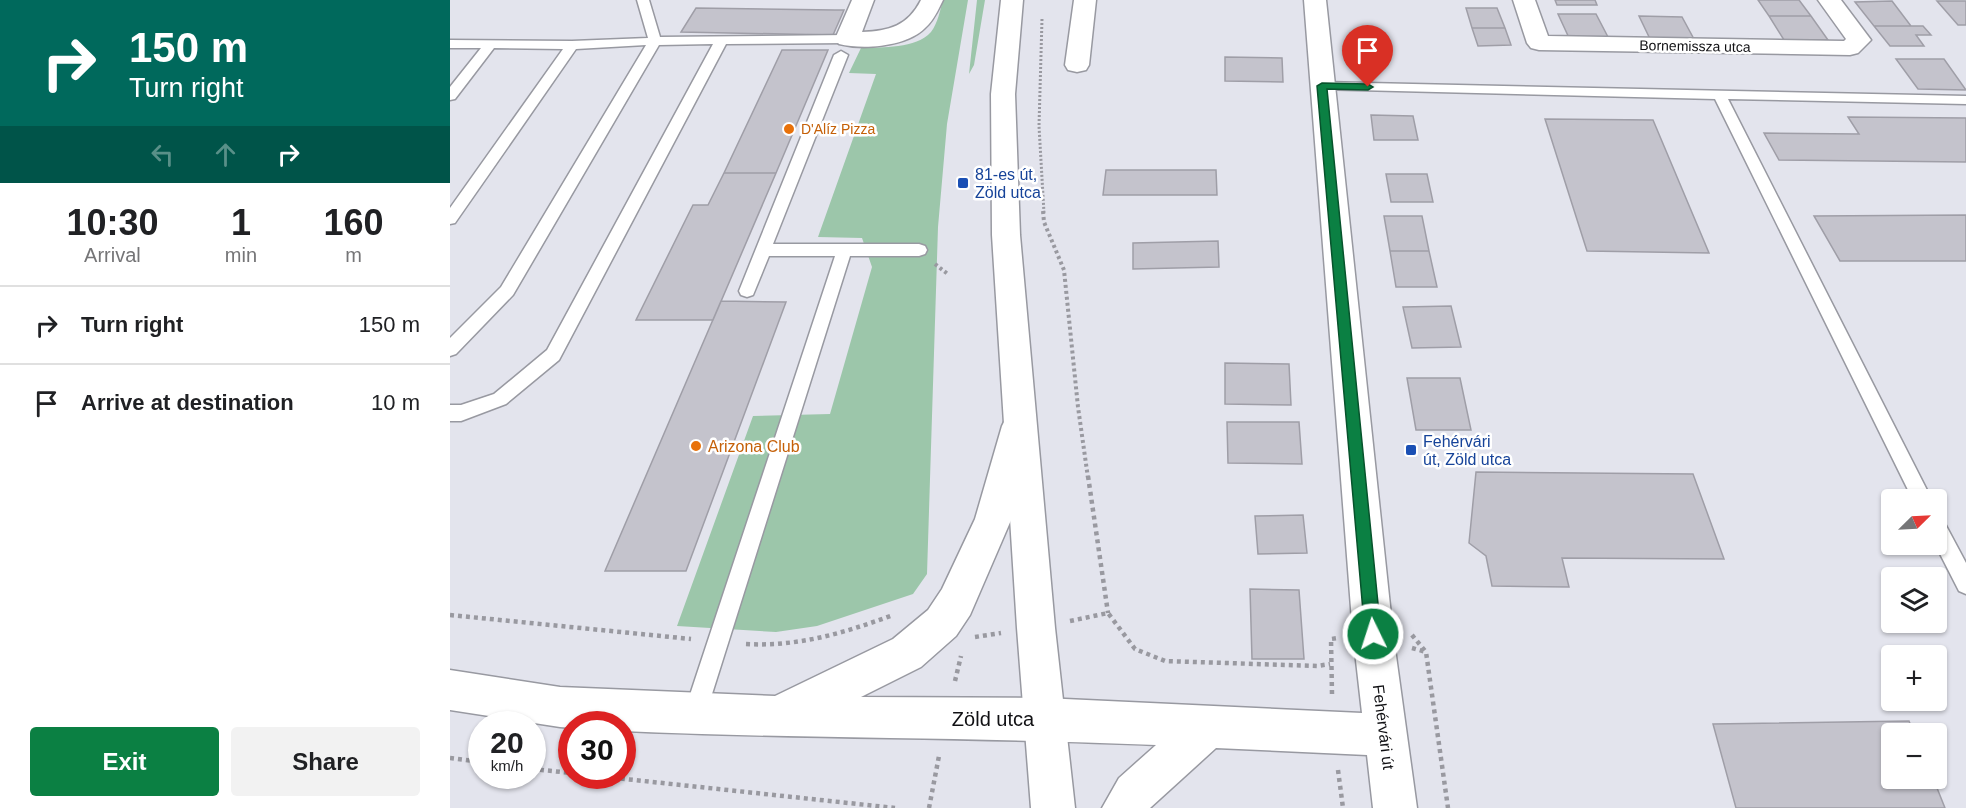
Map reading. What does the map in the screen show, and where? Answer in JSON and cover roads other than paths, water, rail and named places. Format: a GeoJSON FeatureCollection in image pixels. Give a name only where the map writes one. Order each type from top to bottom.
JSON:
{"type":"FeatureCollection","features":[{"type":"Feature","properties":{"kind":"street"},"geometry":{"type":"LineString","coordinates":[[844,47],[863,0]]}},
{"type":"Feature","properties":{"kind":"street"},"geometry":{"type":"LineString","coordinates":[[844,47],[909,31],[920,23],[932,0]]}},
{"type":"Feature","properties":{"kind":"street"},"geometry":{"type":"LineString","coordinates":[[1012,0],[1003,94],[1006,235],[1053,808]]}},
{"type":"Feature","properties":{"kind":"street"},"geometry":{"type":"LineString","coordinates":[[1077,65],[1084,0]]}},
{"type":"Feature","properties":{"kind":"street","name":"Fehérvári út"},"geometry":{"type":"LineString","coordinates":[[1315,0],[1384,735],[1395,808]]}},
{"type":"Feature","properties":{"kind":"street","name":"Bornemissza utca"},"geometry":{"type":"LineString","coordinates":[[1524,0],[1539,43],[1850,48],[1859,40],[1829,0]]}},
{"type":"Feature","properties":{"kind":"street","name":"Zöld utca"},"geometry":{"type":"LineString","coordinates":[[777,716],[907,653],[942,623],[956,602],[993,520],[1021,417]]}},
{"type":"Feature","properties":{"kind":"street","name":"Zöld utca"},"geometry":{"type":"LineString","coordinates":[[450,690],[560,707],[777,716],[1044,719],[1384,735]]}},
{"type":"Feature","properties":{"kind":"street"},"geometry":{"type":"LineString","coordinates":[[1124,808],[1134,793],[1208,727]]}},
{"type":"Feature","properties":{"kind":"lane"},"geometry":{"type":"LineString","coordinates":[[450,350],[507,291],[655,41],[643,0]]}},
{"type":"Feature","properties":{"kind":"lane"},"geometry":{"type":"LineString","coordinates":[[450,413],[461,413],[500,399],[554,355],[721,41]]}},
{"type":"Feature","properties":{"kind":"lane"},"geometry":{"type":"LineString","coordinates":[[450,44],[572,45],[721,41],[844,47],[747,291]]}},
{"type":"Feature","properties":{"kind":"lane"},"geometry":{"type":"LineString","coordinates":[[450,96],[490,45]]}},
{"type":"Feature","properties":{"kind":"lane"},"geometry":{"type":"LineString","coordinates":[[450,219],[572,45]]}},
{"type":"Feature","properties":{"kind":"lane"},"geometry":{"type":"LineString","coordinates":[[1322,86],[1966,100]]}},
{"type":"Feature","properties":{"kind":"lane"},"geometry":{"type":"LineString","coordinates":[[1719,94],[1917,489]]}},
{"type":"Feature","properties":{"kind":"lane"},"geometry":{"type":"LineString","coordinates":[[764,250],[918,250]]}},
{"type":"Feature","properties":{"kind":"lane"},"geometry":{"type":"LineString","coordinates":[[695,713],[844,251]]}},
{"type":"Feature","properties":{"kind":"lane"},"geometry":{"type":"LineString","coordinates":[[1947,547],[1966,584]]}},
{"type":"Feature","properties":{"kind":"place","name":"D'Alíz Pizza"},"geometry":{"type":"Point","coordinates":[789,129]}},
{"type":"Feature","properties":{"kind":"place","name":"81-es út, Zöld utca"},"geometry":{"type":"Point","coordinates":[963,183]}},
{"type":"Feature","properties":{"kind":"place","name":"Arizona Club"},"geometry":{"type":"Point","coordinates":[696,446]}},
{"type":"Feature","properties":{"kind":"place","name":"Fehérvári út, Zöld utca"},"geometry":{"type":"Point","coordinates":[1411,450]}}]}
